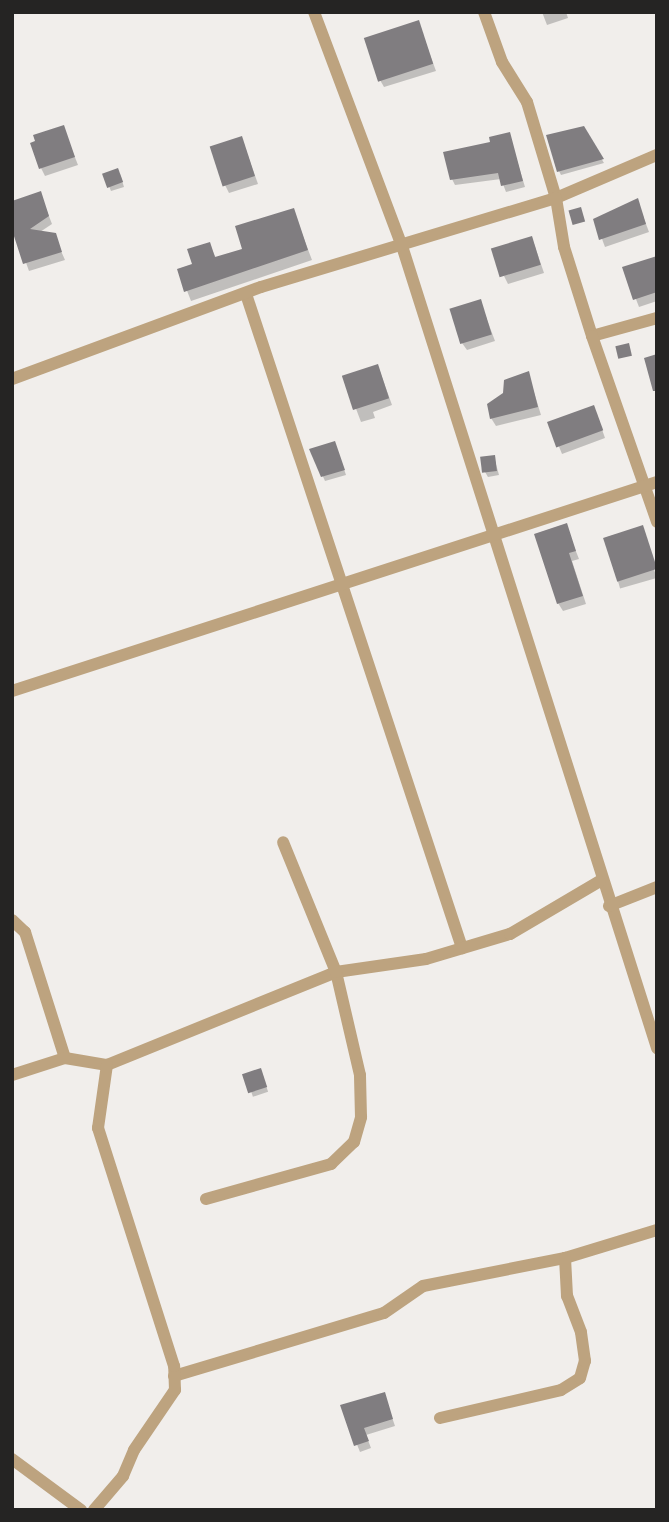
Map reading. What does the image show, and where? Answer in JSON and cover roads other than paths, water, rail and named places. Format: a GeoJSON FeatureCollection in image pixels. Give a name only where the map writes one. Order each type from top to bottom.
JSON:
{"type":"FeatureCollection","features":[{"type":"Feature","properties":{"kind":"street"},"geometry":{"type":"LineString","coordinates":[[314,12],[402,246],[600,881],[657,1048]]}},
{"type":"Feature","properties":{"kind":"street"},"geometry":{"type":"LineString","coordinates":[[484,12],[502,62],[527,102],[556,198],[564,247],[592,336],[652,484],[657,522]]}},
{"type":"Feature","properties":{"kind":"street"},"geometry":{"type":"LineString","coordinates":[[12,379],[246,295],[556,198],[657,155]]}},
{"type":"Feature","properties":{"kind":"street"},"geometry":{"type":"LineString","coordinates":[[246,295],[462,948]]}},
{"type":"Feature","properties":{"kind":"street"},"geometry":{"type":"LineString","coordinates":[[592,336],[657,318]]}},
{"type":"Feature","properties":{"kind":"street"},"geometry":{"type":"LineString","coordinates":[[12,691],[652,484]]}},
{"type":"Feature","properties":{"kind":"street"},"geometry":{"type":"LineString","coordinates":[[206,1199],[331,1164],[354,1142],[360,1116],[360,1075],[335,972],[283,842]]}},
{"type":"Feature","properties":{"kind":"street"},"geometry":{"type":"LineString","coordinates":[[12,1075],[65,1058],[107,1065],[335,972],[426,959],[510,934],[600,881]]}},
{"type":"Feature","properties":{"kind":"street"},"geometry":{"type":"LineString","coordinates":[[609,906],[657,887]]}},
{"type":"Feature","properties":{"kind":"street"},"geometry":{"type":"LineString","coordinates":[[12,920],[25,932],[65,1058]]}},
{"type":"Feature","properties":{"kind":"street"},"geometry":{"type":"LineString","coordinates":[[94,1510],[123,1476],[175,1390],[174,1376],[98,1128],[107,1065]]}},
{"type":"Feature","properties":{"kind":"street"},"geometry":{"type":"LineString","coordinates":[[174,1376],[384,1313],[423,1286],[565,1258],[657,1230]]}},
{"type":"Feature","properties":{"kind":"street"},"geometry":{"type":"LineString","coordinates":[[440,1418],[561,1390],[580,1378],[585,1360],[581,1332],[568,1296],[565,1258]]}},
{"type":"Feature","properties":{"kind":"street"},"geometry":{"type":"LineString","coordinates":[[12,1459],[81,1510]]}}]}
